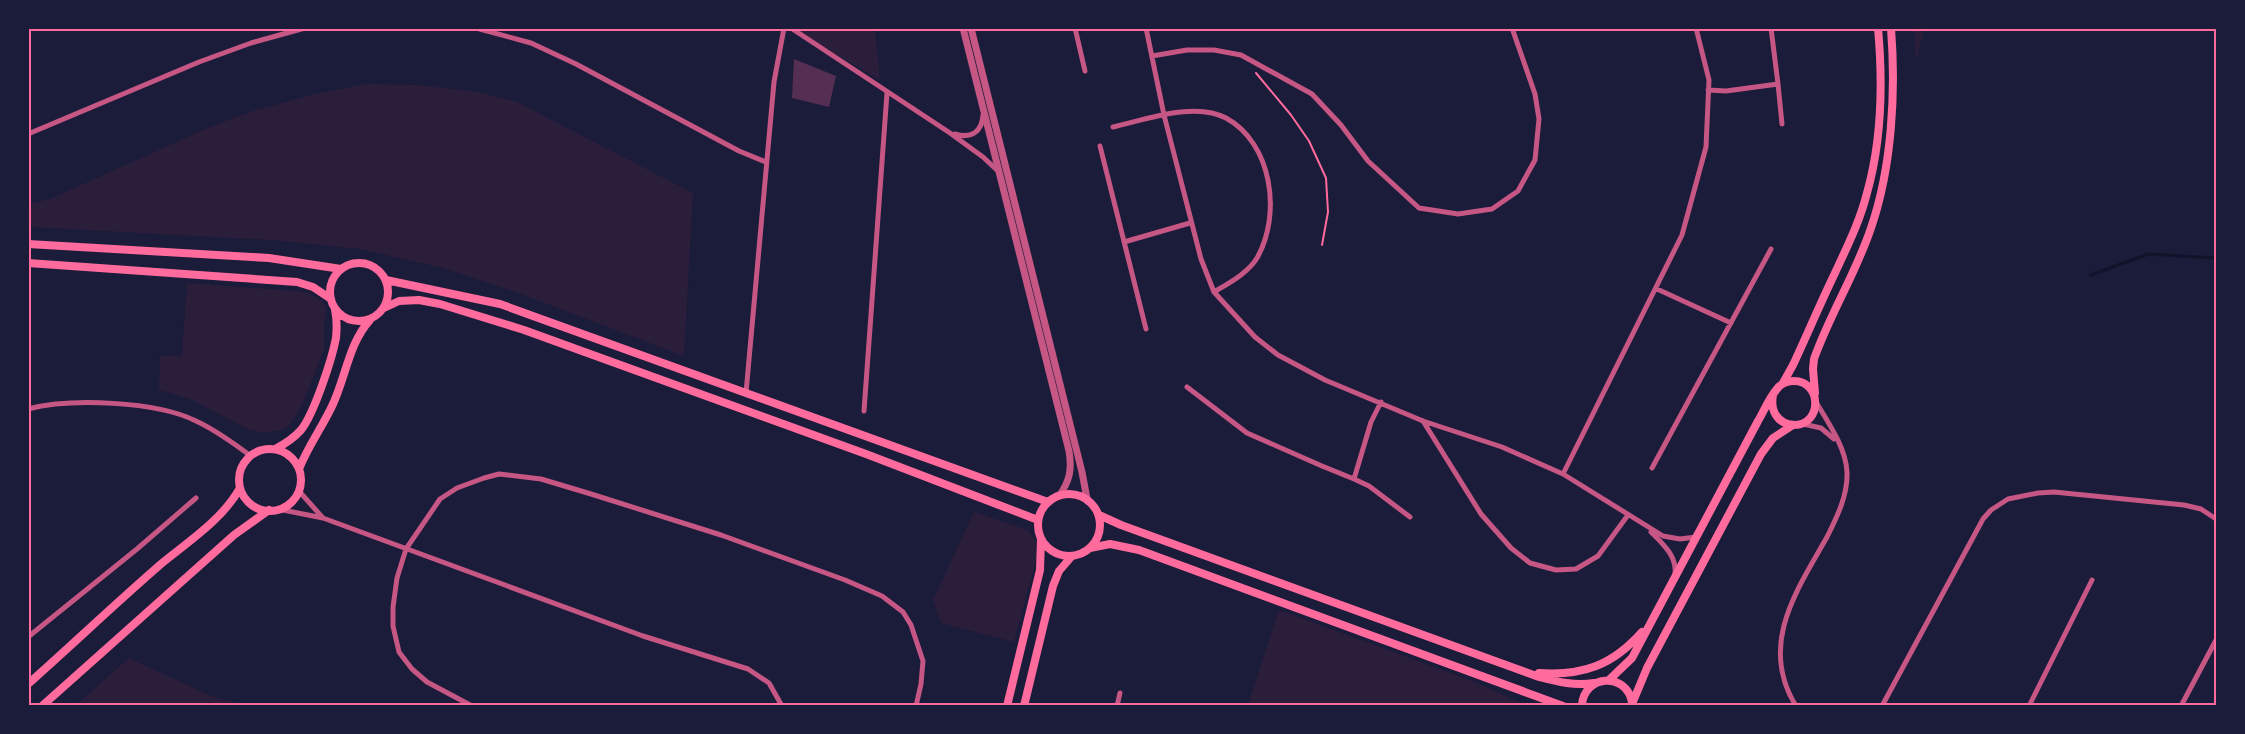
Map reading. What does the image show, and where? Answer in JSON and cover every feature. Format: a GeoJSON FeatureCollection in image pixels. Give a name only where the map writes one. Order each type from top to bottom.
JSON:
{"type":"FeatureCollection","features":[{"type":"Feature","properties":{"kind":"main road"},"geometry":{"type":"LineString","coordinates":[[1609,680],[1632,658],[1773,395],[1793,365],[1858,222],[1874,160],[1880,114],[1878,28]]}},
{"type":"Feature","properties":{"kind":"main road"},"geometry":{"type":"LineString","coordinates":[[1632,705],[1647,669],[1761,454],[1773,438],[1814,412],[1816,398],[1814,358],[1871,228],[1879,198],[1891,116],[1893,55],[1891,28]]}},
{"type":"Feature","properties":{"kind":"main road"},"geometry":{"type":"LineString","coordinates":[[28,244],[269,258],[341,269]]}},
{"type":"Feature","properties":{"kind":"main road"},"geometry":{"type":"LineString","coordinates":[[28,263],[297,282],[313,287],[331,299]]}},
{"type":"Feature","properties":{"kind":"main road"},"geometry":{"type":"LineString","coordinates":[[28,684],[219,516],[234,500],[240,489],[241,470],[251,456],[258,451],[274,449],[291,440],[303,428],[313,407],[335,339],[337,322],[331,299],[332,281],[341,269],[349,265],[366,264],[375,267],[386,280],[388,299],[384,308]]}},
{"type":"Feature","properties":{"kind":"main road"},"geometry":{"type":"LineString","coordinates":[[386,280],[500,304],[1048,502]]}},
{"type":"Feature","properties":{"kind":"main road"},"geometry":{"type":"LineString","coordinates":[[299,469],[304,455],[333,403],[360,331],[384,308],[399,301],[419,300],[440,304],[524,330],[866,454],[1038,520]]}},
{"type":"Feature","properties":{"kind":"main road"},"geometry":{"type":"LineString","coordinates":[[334,308],[347,319],[362,321],[372,318]]}},
{"type":"Feature","properties":{"kind":"main road"},"geometry":{"type":"LineString","coordinates":[[1782,384],[1788,381],[1807,384],[1816,398]]}},
{"type":"Feature","properties":{"kind":"main road"},"geometry":{"type":"LineString","coordinates":[[1773,395],[1773,409],[1780,420],[1797,424]]}},
{"type":"Feature","properties":{"kind":"main road"},"geometry":{"type":"LineString","coordinates":[[240,489],[254,506],[269,510],[278,509],[294,499],[299,491],[301,476],[299,469],[292,458],[274,449]]}},
{"type":"Feature","properties":{"kind":"main road"},"geometry":{"type":"LineString","coordinates":[[1007,705],[1040,570],[1041,538],[1038,520],[1048,502],[1059,496],[1073,494],[1087,500],[1099,515],[1121,525],[1526,672],[1568,684],[1581,685],[1609,680],[1622,685],[1631,697],[1632,705]]}},
{"type":"Feature","properties":{"kind":"main road"},"geometry":{"type":"LineString","coordinates":[[42,705],[234,535],[269,510]]}},
{"type":"Feature","properties":{"kind":"main road"},"geometry":{"type":"LineString","coordinates":[[1090,548],[1099,532],[1099,515]]}},
{"type":"Feature","properties":{"kind":"main road"},"geometry":{"type":"LineString","coordinates":[[1041,538],[1053,552],[1072,556],[1090,548],[1110,544],[1139,550],[1563,705]]}},
{"type":"Feature","properties":{"kind":"main road"},"geometry":{"type":"LineString","coordinates":[[1024,705],[1053,586],[1059,571],[1072,556]]}},
{"type":"Feature","properties":{"kind":"main road"},"geometry":{"type":"LineString","coordinates":[[1526,672],[1553,674],[1578,672],[1605,663],[1631,645],[1651,622]]}},
{"type":"Feature","properties":{"kind":"main road"},"geometry":{"type":"LineString","coordinates":[[1582,705],[1584,695],[1594,683]]}},
{"type":"Feature","properties":{"kind":"street"},"geometry":{"type":"LineString","coordinates":[[28,134],[251,42],[305,28]]}},
{"type":"Feature","properties":{"kind":"street"},"geometry":{"type":"LineString","coordinates":[[476,28],[531,43],[766,162]]}},
{"type":"Feature","properties":{"kind":"street"},"geometry":{"type":"LineString","coordinates":[[746,393],[774,82],[784,28]]}},
{"type":"Feature","properties":{"kind":"street"},"geometry":{"type":"LineString","coordinates":[[791,28],[950,133],[991,163],[1000,174]]}},
{"type":"Feature","properties":{"kind":"street"},"geometry":{"type":"LineString","coordinates":[[963,28],[1069,451],[1070,478],[1059,496]]}},
{"type":"Feature","properties":{"kind":"street"},"geometry":{"type":"LineString","coordinates":[[971,28],[1082,472],[1087,500]]}},
{"type":"Feature","properties":{"kind":"street"},"geometry":{"type":"LineString","coordinates":[[1076,28],[1085,70]]}},
{"type":"Feature","properties":{"kind":"street"},"geometry":{"type":"LineString","coordinates":[[1146,28],[1190,223],[1214,292],[1255,337],[1278,356],[1325,380],[1423,421],[1502,447],[1563,474],[1646,526],[1671,538],[1696,537]]}},
{"type":"Feature","properties":{"kind":"street"},"geometry":{"type":"LineString","coordinates":[[1152,56],[1187,50],[1214,50],[1241,55],[1312,94],[1341,125],[1368,161],[1419,208],[1458,214],[1492,209],[1518,191],[1535,160],[1539,119],[1535,94],[1512,28]]}},
{"type":"Feature","properties":{"kind":"street"},"geometry":{"type":"LineString","coordinates":[[1563,474],[1682,235],[1706,147],[1708,80],[1696,28]]}},
{"type":"Feature","properties":{"kind":"street"},"geometry":{"type":"LineString","coordinates":[[1771,28],[1782,124]]}},
{"type":"Feature","properties":{"kind":"street"},"geometry":{"type":"LineString","coordinates":[[1708,90],[1778,84]]}},
{"type":"Feature","properties":{"kind":"street"},"geometry":{"type":"LineString","coordinates":[[864,411],[887,93]]}},
{"type":"Feature","properties":{"kind":"street"},"geometry":{"type":"LineString","coordinates":[[950,133],[963,136],[973,135],[981,126],[984,108]]}},
{"type":"Feature","properties":{"kind":"street"},"geometry":{"type":"LineString","coordinates":[[1113,127],[1192,111],[1226,118],[1246,134],[1259,154],[1268,178],[1271,203],[1266,232],[1257,258],[1245,271],[1214,292]]}},
{"type":"Feature","properties":{"kind":"street"},"geometry":{"type":"LineString","coordinates":[[1100,146],[1146,329]]}},
{"type":"Feature","properties":{"kind":"street"},"geometry":{"type":"LineString","coordinates":[[1124,242],[1190,223]]}},
{"type":"Feature","properties":{"kind":"street"},"geometry":{"type":"LineString","coordinates":[[1652,468],[1771,249]]}},
{"type":"Feature","properties":{"kind":"street"},"geometry":{"type":"LineString","coordinates":[[1657,289],[1731,322]]}},
{"type":"Feature","properties":{"kind":"street"},"geometry":{"type":"LineString","coordinates":[[1187,387],[1247,433],[1369,486],[1410,517]]}},
{"type":"Feature","properties":{"kind":"street"},"geometry":{"type":"LineString","coordinates":[[1796,705],[1785,684],[1781,668],[1780,639],[1790,606],[1831,529],[1844,499],[1847,484],[1847,470],[1839,445],[1816,398]]}},
{"type":"Feature","properties":{"kind":"street"},"geometry":{"type":"LineString","coordinates":[[28,409],[77,402],[168,411],[195,420],[225,437],[251,456]]}},
{"type":"Feature","properties":{"kind":"street"},"geometry":{"type":"LineString","coordinates":[[1354,479],[1371,422],[1381,402]]}},
{"type":"Feature","properties":{"kind":"street"},"geometry":{"type":"LineString","coordinates":[[1423,421],[1481,514],[1511,548],[1530,563],[1556,570],[1576,569],[1598,556],[1628,515]]}},
{"type":"Feature","properties":{"kind":"street"},"geometry":{"type":"LineString","coordinates":[[1797,424],[1821,428],[1839,445]]}},
{"type":"Feature","properties":{"kind":"street"},"geometry":{"type":"LineString","coordinates":[[472,705],[427,682],[412,669],[399,652],[393,626],[393,607],[397,578],[406,549],[440,499],[457,488],[499,474],[523,476],[591,494],[721,536],[845,580],[882,596],[903,612],[923,661],[916,705]]}},
{"type":"Feature","properties":{"kind":"street"},"geometry":{"type":"LineString","coordinates":[[299,491],[323,518]]}},
{"type":"Feature","properties":{"kind":"street"},"geometry":{"type":"LineString","coordinates":[[1882,705],[1983,519],[1999,504],[2023,495],[2054,492],[2184,505],[2201,509],[2217,519]]}},
{"type":"Feature","properties":{"kind":"street"},"geometry":{"type":"LineString","coordinates":[[28,637],[196,498]]}},
{"type":"Feature","properties":{"kind":"street"},"geometry":{"type":"LineString","coordinates":[[278,509],[323,518],[644,636],[748,669],[769,683],[782,705]]}},
{"type":"Feature","properties":{"kind":"street"},"geometry":{"type":"LineString","coordinates":[[1646,526],[1670,553],[1675,568],[1674,578]]}},
{"type":"Feature","properties":{"kind":"street"},"geometry":{"type":"LineString","coordinates":[[2029,705],[2092,580]]}},
{"type":"Feature","properties":{"kind":"street"},"geometry":{"type":"LineString","coordinates":[[2181,705],[2217,640]]}},
{"type":"Feature","properties":{"kind":"street"},"geometry":{"type":"LineString","coordinates":[[1117,705],[1120,693]]}},
{"type":"Feature","properties":{"kind":"path"},"geometry":{"type":"LineString","coordinates":[[1253,69],[1309,141],[1326,178],[1328,212],[1322,245]]}},
{"type":"Feature","properties":{"kind":"shaded area"},"geometry":{"type":"Polygon","coordinates":[[[792,29],[875,29],[880,80],[792,29]]]}},
{"type":"Feature","properties":{"kind":"shaded area"},"geometry":{"type":"Polygon","coordinates":[[[1914,29],[1924,29],[1916,62],[1914,29]]]}},
{"type":"Feature","properties":{"kind":"shaded area"},"geometry":{"type":"Polygon","coordinates":[[[366,84],[418,85],[478,92],[517,102],[693,193],[684,356],[513,291],[443,268],[360,249],[271,240],[29,227],[29,204],[50,199],[210,127],[253,111],[315,94],[366,84]]]}},
{"type":"Feature","properties":{"kind":"shaded area"},"geometry":{"type":"Polygon","coordinates":[[[187,283],[306,292],[321,300],[327,309],[324,323],[324,349],[294,420],[284,429],[265,433],[250,430],[190,399],[159,390],[160,356],[182,355],[187,283]]]}},
{"type":"Feature","properties":{"kind":"shaded area"},"geometry":{"type":"Polygon","coordinates":[[[974,512],[1028,530],[1036,541],[1037,557],[1014,642],[941,623],[933,600],[974,512]]]}},
{"type":"Feature","properties":{"kind":"shaded area"},"geometry":{"type":"Polygon","coordinates":[[[1279,610],[1475,682],[1525,705],[1248,705],[1279,610]]]}},
{"type":"Feature","properties":{"kind":"shaded area"},"geometry":{"type":"Polygon","coordinates":[[[129,658],[211,696],[246,705],[76,705],[129,658]]]}},
{"type":"Feature","properties":{"kind":"building"},"geometry":{"type":"Polygon","coordinates":[[[794,59],[836,76],[829,107],[792,98],[794,59]]]}},
{"type":"Feature","properties":{"kind":"waterway"},"geometry":{"type":"LineString","coordinates":[[2091,275],[2148,254],[2216,258]]}}]}
